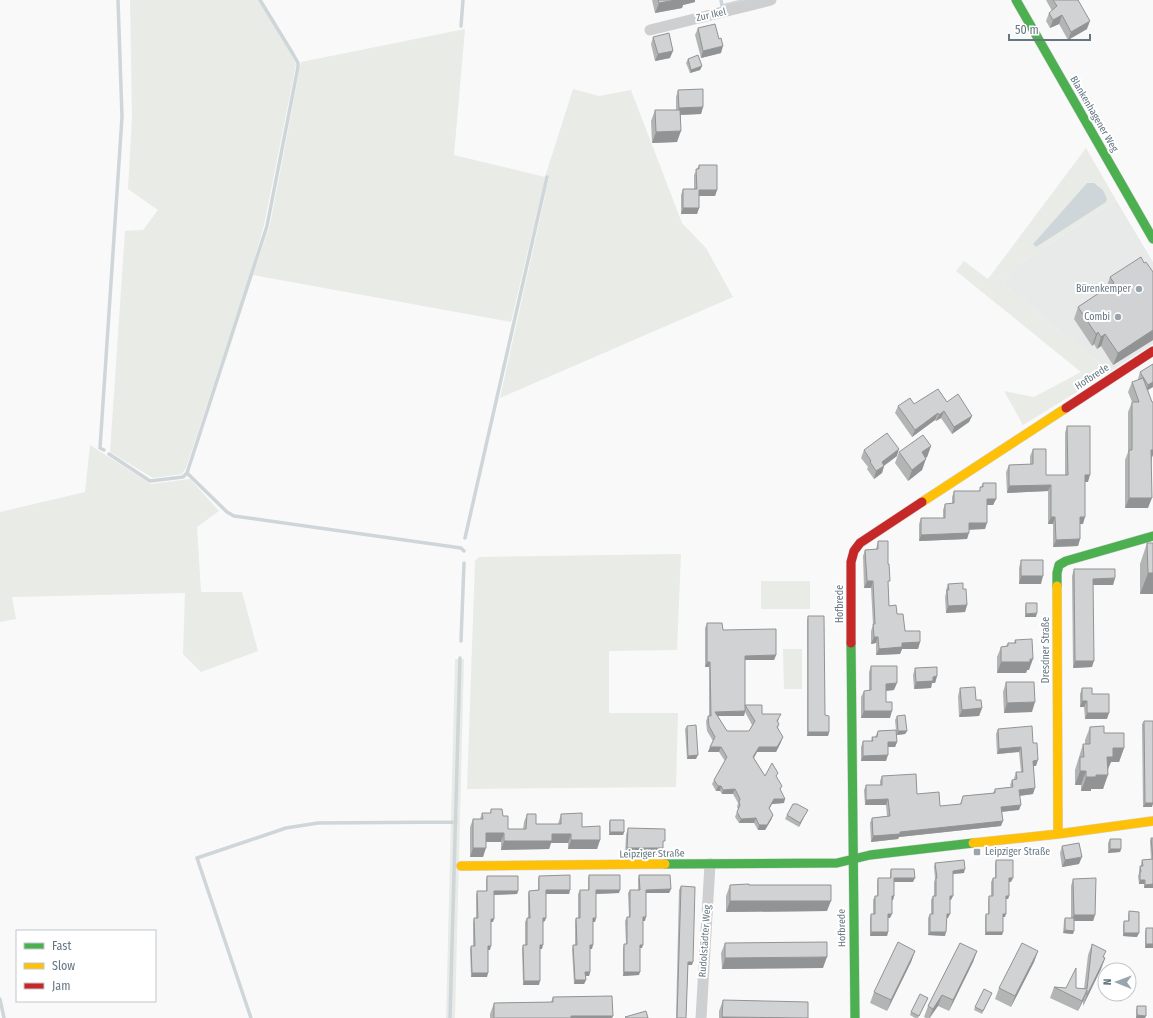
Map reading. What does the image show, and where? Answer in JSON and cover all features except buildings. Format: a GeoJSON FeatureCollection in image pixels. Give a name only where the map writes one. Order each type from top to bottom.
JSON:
{"type":"FeatureCollection","features":[{"type":"Feature","properties":{"kind":"street","name":"Zur Ikel"},"geometry":{"type":"LineString","coordinates":[[650,30],[770,0]]}},
{"type":"Feature","properties":{"kind":"street","name":"Blankenhagener Weg"},"geometry":{"type":"LineString","coordinates":[[1016,0],[1153,239]]}},
{"type":"Feature","properties":{"kind":"street","name":"Hofbrede"},"geometry":{"type":"LineString","coordinates":[[855,1018],[852,859],[851,562],[854,551],[860,543],[1153,351]]}},
{"type":"Feature","properties":{"kind":"street","name":"Dresdner Straße"},"geometry":{"type":"LineString","coordinates":[[1058,834],[1057,573],[1059,565],[1072,559],[1153,536]]}},
{"type":"Feature","properties":{"kind":"street","name":"Leipziger Straße"},"geometry":{"type":"LineString","coordinates":[[461,866],[837,864],[870,855],[1058,834],[1153,821]]}},
{"type":"Feature","properties":{"kind":"street","name":"Rudolstädter Weg"},"geometry":{"type":"LineString","coordinates":[[701,1018],[710,864]]}},
{"type":"Feature","properties":{"kind":"shaded area"},"geometry":{"type":"Polygon","coordinates":[[[130,0],[258,0],[292,55],[296,65],[264,225],[250,274],[186,468],[182,474],[153,478],[110,452],[125,231],[143,230],[158,210],[128,189],[132,118],[130,0]]]}},
{"type":"Feature","properties":{"kind":"shaded area"},"geometry":{"type":"Polygon","coordinates":[[[465,29],[454,155],[545,177],[573,89],[599,96],[631,90],[682,223],[706,248],[733,297],[500,398],[549,178],[545,178],[511,322],[253,275],[270,225],[301,62],[465,29]]]}},
{"type":"Feature","properties":{"kind":"shaded area"},"geometry":{"type":"Polygon","coordinates":[[[1086,148],[1116,200],[1013,268],[1003,284],[1098,362],[1108,373],[1023,425],[1004,391],[1034,397],[1081,372],[956,271],[964,261],[988,279],[1086,148]],[[1087,183],[1033,244],[1036,247],[1103,190],[1094,183],[1087,183]]]}},
{"type":"Feature","properties":{"kind":"shaded area"},"geometry":{"type":"Polygon","coordinates":[[[1087,183],[1094,183],[1103,190],[1107,199],[1106,202],[1036,247],[1033,244],[1087,183]]]}},
{"type":"Feature","properties":{"kind":"shaded area"},"geometry":{"type":"Polygon","coordinates":[[[1116,200],[1153,262],[1153,344],[1108,373],[1098,362],[1003,284],[1013,268],[1116,200]]]}},
{"type":"Feature","properties":{"kind":"shaded area"},"geometry":{"type":"Polygon","coordinates":[[[90,445],[151,484],[190,479],[219,511],[197,527],[201,592],[242,592],[258,651],[201,672],[183,654],[185,593],[12,597],[16,619],[0,622],[0,512],[85,492],[90,445]]]}},
{"type":"Feature","properties":{"kind":"shaded area"},"geometry":{"type":"Polygon","coordinates":[[[681,554],[677,650],[609,651],[609,713],[678,713],[676,787],[467,789],[475,561],[479,557],[681,554]]]}},
{"type":"Feature","properties":{"kind":"shaded area"},"geometry":{"type":"Polygon","coordinates":[[[761,581],[810,581],[810,609],[761,609],[761,581]]]}},
{"type":"Feature","properties":{"kind":"shaded area"},"geometry":{"type":"Polygon","coordinates":[[[783,649],[802,649],[802,689],[784,689],[783,649]]]}},
{"type":"Feature","properties":{"kind":"shaded area"},"geometry":{"type":"Polygon","coordinates":[[[455,659],[464,659],[455,1018],[446,1018],[455,659]]]}},
{"type":"Feature","properties":{"kind":"waterway"},"geometry":{"type":"LineString","coordinates":[[104,450],[100,448],[122,117],[118,0]]}},
{"type":"Feature","properties":{"kind":"waterway"},"geometry":{"type":"LineString","coordinates":[[109,454],[150,481],[183,477],[187,473],[267,226],[298,67],[298,63],[293,54],[260,0]]}},
{"type":"Feature","properties":{"kind":"waterway"},"geometry":{"type":"LineString","coordinates":[[461,26],[463,0]]}},
{"type":"Feature","properties":{"kind":"waterway"},"geometry":{"type":"LineString","coordinates":[[721,0],[722,6],[746,0]]}},
{"type":"Feature","properties":{"kind":"waterway"},"geometry":{"type":"LineString","coordinates":[[465,538],[547,177]]}},
{"type":"Feature","properties":{"kind":"waterway"},"geometry":{"type":"LineString","coordinates":[[187,473],[227,512],[234,516],[461,548],[464,551]]}},
{"type":"Feature","properties":{"kind":"waterway"},"geometry":{"type":"LineString","coordinates":[[461,641],[464,563]]}},
{"type":"Feature","properties":{"kind":"waterway"},"geometry":{"type":"LineString","coordinates":[[450,1018],[460,658]]}},
{"type":"Feature","properties":{"kind":"waterway"},"geometry":{"type":"LineString","coordinates":[[251,1018],[197,858],[286,828],[318,823],[456,822]]}},
{"type":"Feature","properties":{"kind":"waterway"},"geometry":{"type":"LineString","coordinates":[[0,999],[4,1018]]}},
{"type":"Feature","properties":{"kind":"traffic: fast"},"geometry":{"type":"LineString","coordinates":[[1016,0],[1153,239]]}},
{"type":"Feature","properties":{"kind":"traffic: fast"},"geometry":{"type":"LineString","coordinates":[[1057,586],[1057,573],[1059,565],[1066,561],[1153,536]]}},
{"type":"Feature","properties":{"kind":"traffic: fast"},"geometry":{"type":"LineString","coordinates":[[851,643],[855,1018]]}},
{"type":"Feature","properties":{"kind":"traffic: fast"},"geometry":{"type":"LineString","coordinates":[[665,864],[837,863],[870,855],[973,843]]}},
{"type":"Feature","properties":{"kind":"traffic: slow"},"geometry":{"type":"LineString","coordinates":[[922,502],[1066,408]]}},
{"type":"Feature","properties":{"kind":"traffic: slow"},"geometry":{"type":"LineString","coordinates":[[1057,586],[1058,834]]}},
{"type":"Feature","properties":{"kind":"traffic: slow"},"geometry":{"type":"LineString","coordinates":[[973,843],[1058,834],[1153,821]]}},
{"type":"Feature","properties":{"kind":"traffic: slow"},"geometry":{"type":"LineString","coordinates":[[461,866],[665,864]]}},
{"type":"Feature","properties":{"kind":"traffic: jam"},"geometry":{"type":"LineString","coordinates":[[1066,408],[1153,351]]}},
{"type":"Feature","properties":{"kind":"traffic: jam"},"geometry":{"type":"LineString","coordinates":[[851,643],[851,562],[854,551],[860,543],[922,502]]}},
{"type":"Feature","properties":{"kind":"place","name":"Bürenkemper"},"geometry":{"type":"Point","coordinates":[1139,289]}},
{"type":"Feature","properties":{"kind":"place","name":"Combi"},"geometry":{"type":"Point","coordinates":[1118,317]}},
{"type":"Feature","properties":{"kind":"place","name":"Leipziger Straße"},"geometry":{"type":"Point","coordinates":[977,852]}}]}
